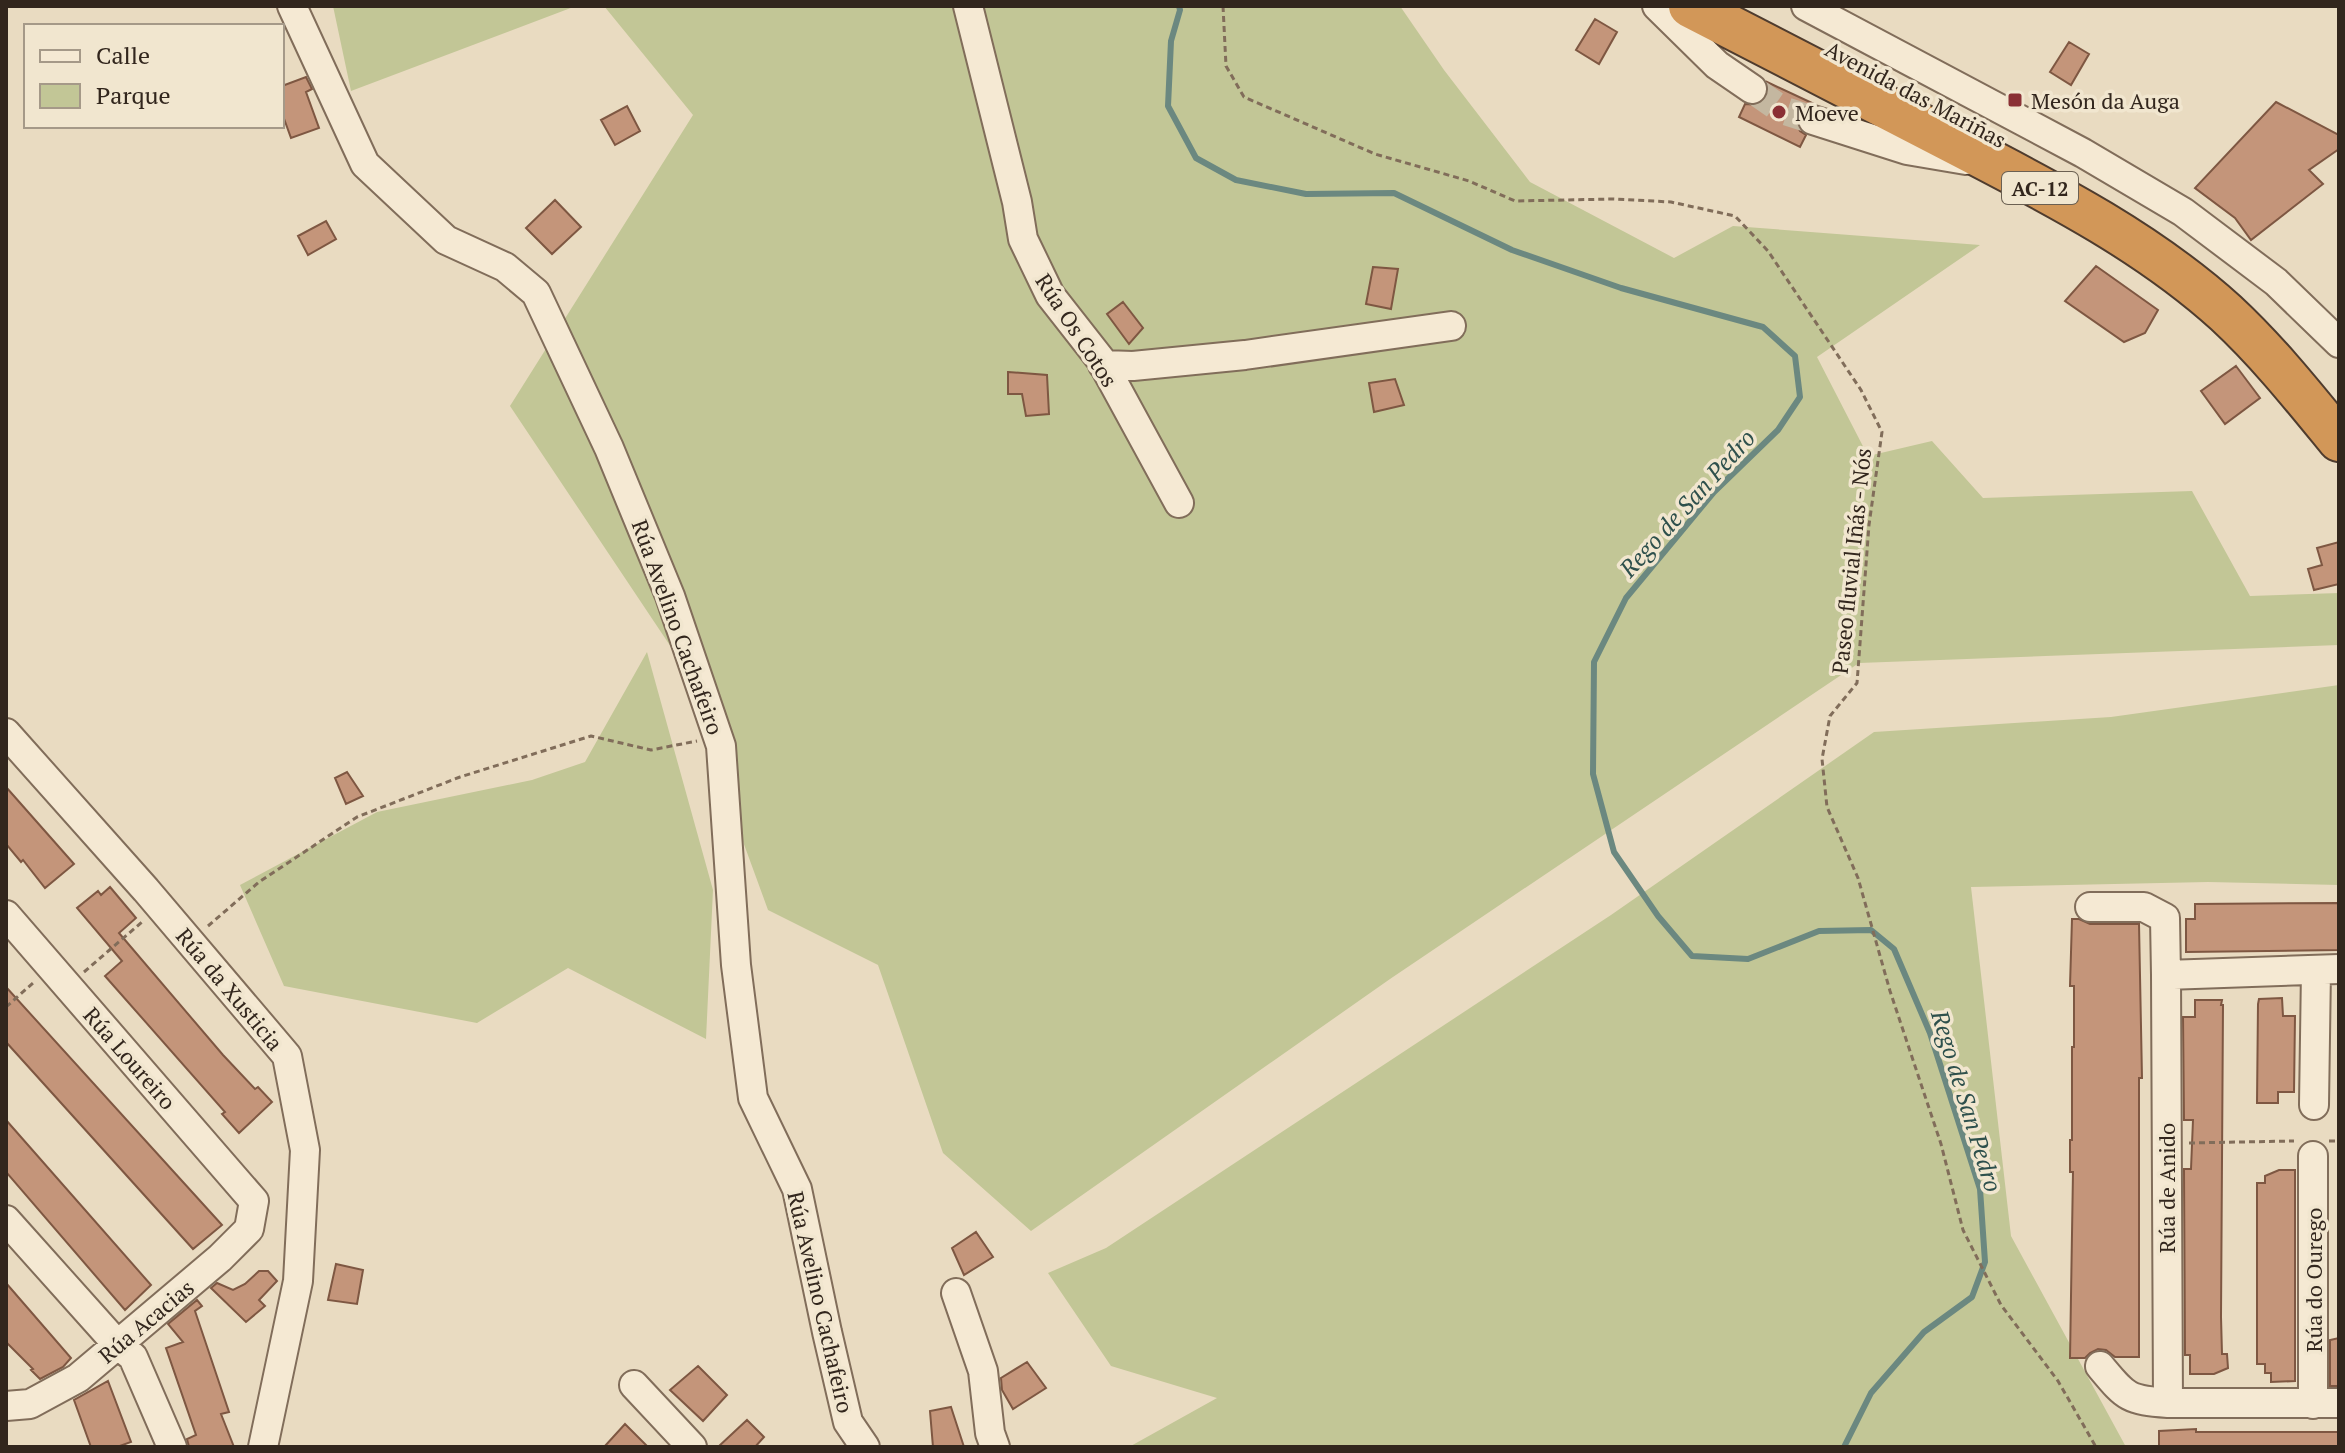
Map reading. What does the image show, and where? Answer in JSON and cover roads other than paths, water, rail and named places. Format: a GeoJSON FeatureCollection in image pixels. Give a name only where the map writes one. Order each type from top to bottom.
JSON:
{"type":"FeatureCollection","features":[{"type":"Feature","properties":{"kind":"highway","name":"Avenida das Mariñas"},"geometry":{"type":"LineString","coordinates":[[1690,6],[2005,169],[2088,215],[2156,258],[2225,313],[2282,371],[2339,440]]}},
{"type":"Feature","properties":{"kind":"highway","name":"Avenida das Mariñas"},"geometry":{"type":"LineString","coordinates":[[1747,6],[2068,174],[2152,223],[2216,269],[2298,346],[2339,397]]}},
{"type":"Feature","properties":{"kind":"street","name":"Rúa Avelino Cachafeiro"},"geometry":{"type":"LineString","coordinates":[[292,6],[365,164],[446,240],[505,267],[536,293],[609,448],[665,582],[721,746],[736,965],[753,1098],[797,1189],[848,1422],[865,1447]]}},
{"type":"Feature","properties":{"kind":"street","name":"Rúa Os Cotos"},"geometry":{"type":"LineString","coordinates":[[968,6],[1017,202],[1023,239],[1050,295],[1103,365],[1179,503]]}},
{"type":"Feature","properties":{"kind":"street"},"geometry":{"type":"LineString","coordinates":[[1657,6],[1717,65],[1752,89]]}},
{"type":"Feature","properties":{"kind":"street","name":"Avenida das Mariñas"},"geometry":{"type":"LineString","coordinates":[[1806,6],[2083,153],[2183,212],[2276,282],[2339,343]]}},
{"type":"Feature","properties":{"kind":"street"},"geometry":{"type":"LineString","coordinates":[[1813,120],[1907,150],[2005,169]]}},
{"type":"Feature","properties":{"kind":"street"},"geometry":{"type":"LineString","coordinates":[[1103,365],[1133,366],[1245,355],[1451,326]]}},
{"type":"Feature","properties":{"kind":"street","name":"Rúa da Xusticia"},"geometry":{"type":"LineString","coordinates":[[6,733],[160,906],[287,1056],[305,1150],[298,1281],[263,1447]]}},
{"type":"Feature","properties":{"kind":"street","name":"Rúa de Anido"},"geometry":{"type":"LineString","coordinates":[[2090,907],[2144,907],[2165,918],[2168,1403]]}},
{"type":"Feature","properties":{"kind":"street","name":"Rúa Loureiro"},"geometry":{"type":"LineString","coordinates":[[6,915],[254,1201]]}},
{"type":"Feature","properties":{"kind":"street"},"geometry":{"type":"LineString","coordinates":[[2166,975],[2327,969],[2314,1105]]}},
{"type":"Feature","properties":{"kind":"street","name":"Rúa do Ourego"},"geometry":{"type":"LineString","coordinates":[[2313,1149],[2326,1403]]}},
{"type":"Feature","properties":{"kind":"street","name":"Rúa Acacias"},"geometry":{"type":"LineString","coordinates":[[6,1406],[30,1404],[78,1378],[240,1239],[249,1229],[254,1201]]}},
{"type":"Feature","properties":{"kind":"street"},"geometry":{"type":"LineString","coordinates":[[6,1220],[117,1344],[133,1357],[172,1447]]}},
{"type":"Feature","properties":{"kind":"street"},"geometry":{"type":"LineString","coordinates":[[956,1293],[983,1371],[990,1433],[995,1447]]}},
{"type":"Feature","properties":{"kind":"street"},"geometry":{"type":"LineString","coordinates":[[2100,1366],[2119,1389],[2136,1401],[2326,1403]]}},
{"type":"Feature","properties":{"kind":"street"},"geometry":{"type":"LineString","coordinates":[[634,1385],[692,1447]]}},
{"type":"Feature","properties":{"kind":"waterway","name":"Rego de San Pedro"},"geometry":{"type":"LineString","coordinates":[[1179,6],[1171,41],[1168,106],[1196,158],[1236,180],[1306,194],[1394,193],[1512,250],[1621,288],[1763,327],[1795,356],[1800,397],[1778,430],[1714,492],[1626,598],[1594,662],[1593,774],[1614,852],[1658,916],[1692,956],[1748,959],[1819,931],[1871,930],[1894,949],[1930,1033],[1980,1189],[1985,1262],[1972,1297],[1924,1332],[1871,1393],[1844,1447]]}},
{"type":"Feature","properties":{"kind":"tunnel"},"geometry":{"type":"LineString","coordinates":[[1752,89],[1782,110],[1813,120]]}},
{"type":"Feature","properties":{"kind":"place","name":"Mesón da Auga"},"geometry":{"type":"Point","coordinates":[2015,100]}},
{"type":"Feature","properties":{"kind":"place","name":"Moeve"},"geometry":{"type":"Point","coordinates":[1779,112]}}]}
